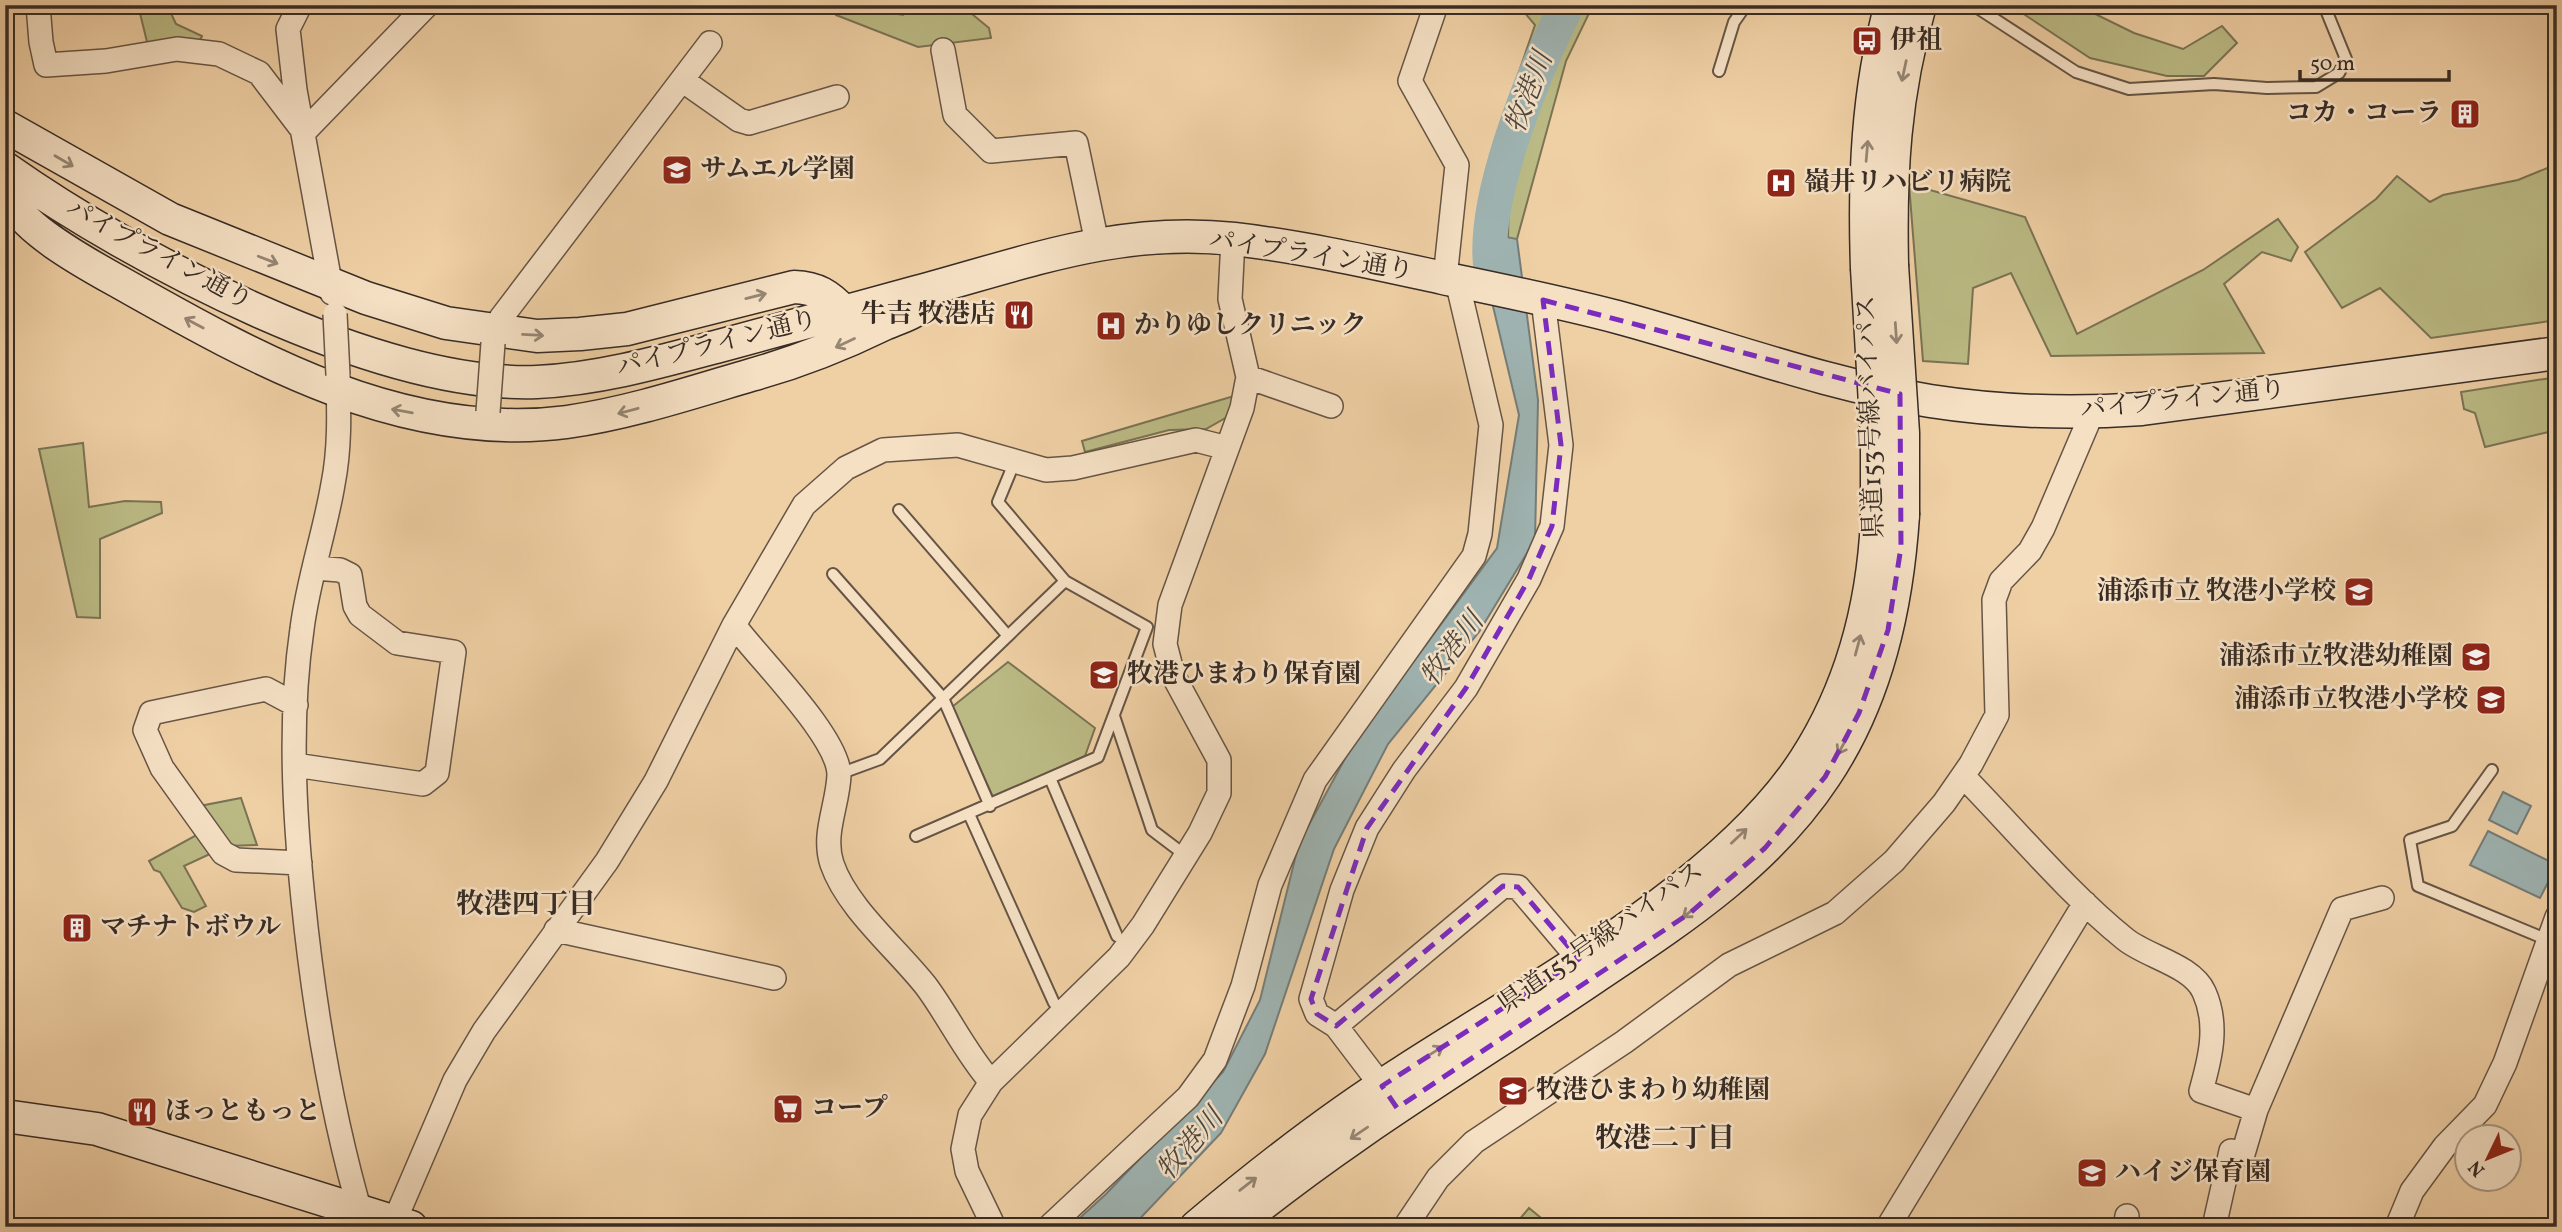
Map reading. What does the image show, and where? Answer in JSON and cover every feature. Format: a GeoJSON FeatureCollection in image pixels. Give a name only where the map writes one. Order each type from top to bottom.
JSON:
{"type":"FeatureCollection","features":[{"type":"Feature","properties":{"kind":"main road","name":"県道153号線バイパス"},"geometry":{"type":"LineString","coordinates":[[1879,267],[1901,83],[1920,5]]}},
{"type":"Feature","properties":{"kind":"main road","name":"県道153号線バイパス"},"geometry":{"type":"LineString","coordinates":[[1234,1227],[1316,1162],[1390,1097],[1579,959],[1647,913],[1702,869],[1758,817],[1805,760],[1829,719],[1856,653],[1890,518],[1903,433],[1866,164],[1872,92],[1885,9]]}},
{"type":"Feature","properties":{"kind":"main road"},"geometry":{"type":"LineString","coordinates":[[5,126],[170,219],[333,299],[404,312],[494,337],[627,329],[794,287],[808,288],[828,295],[844,312]]}},
{"type":"Feature","properties":{"kind":"main road","name":"パイプライン通り"},"geometry":{"type":"LineString","coordinates":[[10,171],[76,214],[227,295],[371,355],[434,371],[510,381],[538,382],[642,367],[945,284],[1032,257],[1097,243],[1164,236],[1233,239],[1456,280],[1615,316],[1852,384],[1928,400],[2004,410],[2092,413],[2194,403],[2557,353]]}},
{"type":"Feature","properties":{"kind":"main road"},"geometry":{"type":"LineString","coordinates":[[10,171],[15,205],[37,230],[187,320],[272,364],[338,383],[382,407],[487,418],[564,422],[621,413],[797,362],[922,307],[945,284]]}},
{"type":"Feature","properties":{"kind":"main road","name":"県道153号線バイパス"},"geometry":{"type":"LineString","coordinates":[[1196,1227],[1270,1167],[1670,927],[1740,871],[1788,823],[1825,776],[1864,701],[1878,664],[1896,594],[1890,518]]}},
{"type":"Feature","properties":{"kind":"main road"},"geometry":{"type":"LineString","coordinates":[[5,1116],[97,1129],[286,1185],[363,1219],[403,1223]]}},
{"type":"Feature","properties":{"kind":"street"},"geometry":{"type":"LineString","coordinates":[[38,5],[46,65],[106,61],[177,49],[219,54],[259,73],[304,132]]}},
{"type":"Feature","properties":{"kind":"street"},"geometry":{"type":"LineString","coordinates":[[300,5],[288,29],[295,90],[333,299],[338,383],[338,449],[302,629],[295,765],[300,863],[310,967],[323,1053],[363,1219]]}},
{"type":"Feature","properties":{"kind":"street"},"geometry":{"type":"LineString","coordinates":[[304,132],[427,5]]}},
{"type":"Feature","properties":{"kind":"street"},"geometry":{"type":"LineString","coordinates":[[1049,1227],[1188,1097],[1215,1060],[1243,986],[1270,885],[1315,780],[1474,556],[1480,534],[1491,425],[1456,280],[1457,165],[1409,81],[1436,5]]}},
{"type":"Feature","properties":{"kind":"street"},"geometry":{"type":"LineString","coordinates":[[487,418],[494,337],[501,318],[710,43]]}},
{"type":"Feature","properties":{"kind":"street"},"geometry":{"type":"LineString","coordinates":[[943,50],[955,115],[990,151],[1076,143],[1097,243]]}},
{"type":"Feature","properties":{"kind":"street"},"geometry":{"type":"LineString","coordinates":[[682,80],[739,120],[749,123],[837,97]]}},
{"type":"Feature","properties":{"kind":"street"},"geometry":{"type":"LineString","coordinates":[[994,1227],[967,1171],[963,1149],[970,1115],[991,1082],[1119,957],[1143,925],[1200,834],[1219,793],[1219,760],[1173,675],[1165,645],[1170,605],[1242,408],[1248,377],[1230,299],[1233,239]]}},
{"type":"Feature","properties":{"kind":"street"},"geometry":{"type":"LineString","coordinates":[[1390,1097],[1336,1026],[1317,1014],[1311,999],[1342,890],[1367,828],[1404,770],[1466,688],[1529,579],[1552,526],[1561,444],[1535,298]]}},
{"type":"Feature","properties":{"kind":"street"},"geometry":{"type":"LineString","coordinates":[[1248,377],[1331,406]]}},
{"type":"Feature","properties":{"kind":"street"},"geometry":{"type":"LineString","coordinates":[[1405,1227],[1438,1178],[1474,1142],[1623,1042],[1729,965],[1835,913],[1894,861],[1944,803],[1963,776],[1997,715],[1994,600],[2001,581],[2029,551],[2043,528],[2092,413]]}},
{"type":"Feature","properties":{"kind":"street"},"geometry":{"type":"LineString","coordinates":[[403,1223],[455,1080],[484,1031],[607,861],[656,781],[734,625],[804,505],[846,468],[883,450],[958,445],[1046,470],[1073,468],[1196,440],[1227,448]]}},
{"type":"Feature","properties":{"kind":"street"},"geometry":{"type":"LineString","coordinates":[[295,765],[424,784],[437,774],[454,652],[397,643],[360,615],[355,606],[350,575],[340,570],[315,568]]}},
{"type":"Feature","properties":{"kind":"street"},"geometry":{"type":"LineString","coordinates":[[734,625],[804,708],[833,752],[839,774],[830,820],[831,862],[844,888],[927,988],[964,1048],[991,1082]]}},
{"type":"Feature","properties":{"kind":"street"},"geometry":{"type":"LineString","coordinates":[[296,705],[266,689],[151,713],[145,730],[162,768],[223,853],[236,860],[300,863]]}},
{"type":"Feature","properties":{"kind":"street"},"geometry":{"type":"LineString","coordinates":[[1963,776],[2085,903],[2127,941],[2186,974],[2203,989],[2211,1011],[2212,1049],[2201,1091],[2256,1110]]}},
{"type":"Feature","properties":{"kind":"street"},"geometry":{"type":"LineString","coordinates":[[1336,1026],[1503,886],[1518,887],[1579,959]]}},
{"type":"Feature","properties":{"kind":"street"},"geometry":{"type":"LineString","coordinates":[[2214,1227],[2231,1151],[2243,1154],[2256,1110],[2342,909],[2382,898]]}},
{"type":"Feature","properties":{"kind":"street"},"geometry":{"type":"LineString","coordinates":[[1888,1227],[2085,903]]}},
{"type":"Feature","properties":{"kind":"street"},"geometry":{"type":"LineString","coordinates":[[2397,1227],[2412,1191],[2445,1146],[2485,1105],[2505,1063],[2557,917]]}},
{"type":"Feature","properties":{"kind":"street"},"geometry":{"type":"LineString","coordinates":[[555,930],[774,978]]}},
{"type":"Feature","properties":{"kind":"lane"},"geometry":{"type":"LineString","coordinates":[[1718,71],[1734,22],[1745,5]]}},
{"type":"Feature","properties":{"kind":"lane"},"geometry":{"type":"LineString","coordinates":[[1973,5],[2077,72],[2129,89],[2214,84],[2267,88],[2316,87],[2339,73],[2346,59],[2324,5]]}},
{"type":"Feature","properties":{"kind":"lane"},"geometry":{"type":"LineString","coordinates":[[916,836],[1098,757],[1147,627],[1065,581],[999,502],[1015,461]]}},
{"type":"Feature","properties":{"kind":"lane"},"geometry":{"type":"LineString","coordinates":[[899,510],[1008,636]]}},
{"type":"Feature","properties":{"kind":"lane"},"geometry":{"type":"LineString","coordinates":[[833,574],[943,698],[990,806]]}},
{"type":"Feature","properties":{"kind":"lane"},"geometry":{"type":"LineString","coordinates":[[839,774],[880,759],[1065,581]]}},
{"type":"Feature","properties":{"kind":"lane"},"geometry":{"type":"LineString","coordinates":[[1114,716],[1152,830],[1177,849]]}},
{"type":"Feature","properties":{"kind":"lane"},"geometry":{"type":"LineString","coordinates":[[2492,770],[2452,826],[2410,840],[2418,886],[2548,940]]}},
{"type":"Feature","properties":{"kind":"lane"},"geometry":{"type":"LineString","coordinates":[[1050,778],[1117,936]]}},
{"type":"Feature","properties":{"kind":"lane"},"geometry":{"type":"LineString","coordinates":[[969,814],[1054,1003]]}},
{"type":"Feature","properties":{"kind":"highlighted area"},"geometry":{"type":"Polygon","coordinates":[[[1543,300],[1900,394],[1901,547],[1888,630],[1859,713],[1825,777],[1765,848],[1690,913],[1397,1108],[1382,1086],[1579,959],[1518,887],[1503,886],[1336,1026],[1317,1014],[1311,999],[1367,828],[1466,688],[1529,579],[1552,526],[1561,445],[1543,300]]]}},
{"type":"Feature","properties":{"kind":"shaded area"},"geometry":{"type":"Polygon","coordinates":[[[138,5],[167,5],[176,24],[202,36],[199,43],[148,46],[138,5]]]}},
{"type":"Feature","properties":{"kind":"shaded area"},"geometry":{"type":"Polygon","coordinates":[[[837,5],[867,5],[870,9],[903,15],[911,5],[961,5],[989,28],[991,38],[918,47],[836,15],[837,5]]]}},
{"type":"Feature","properties":{"kind":"shaded area"},"geometry":{"type":"Polygon","coordinates":[[[1518,5],[1593,5],[1566,61],[1517,239],[1508,240],[1509,184],[1534,103],[1512,92],[1535,25],[1518,5]]]}},
{"type":"Feature","properties":{"kind":"shaded area"},"geometry":{"type":"Polygon","coordinates":[[[2010,5],[2077,5],[2134,33],[2183,49],[2222,26],[2237,43],[2204,76],[2167,76],[2090,58],[2010,5]]]}},
{"type":"Feature","properties":{"kind":"shaded area"},"geometry":{"type":"Polygon","coordinates":[[[2557,164],[2557,320],[2431,338],[2380,288],[2342,308],[2305,252],[2376,199],[2397,176],[2430,202],[2443,195],[2518,180],[2557,164]]]}},
{"type":"Feature","properties":{"kind":"shaded area"},"geometry":{"type":"Polygon","coordinates":[[[1909,184],[2025,217],[2077,334],[2203,270],[2278,219],[2298,247],[2291,261],[2262,252],[2224,284],[2264,353],[2051,356],[2011,273],[1973,288],[1968,364],[1923,361],[1909,184]]]}},
{"type":"Feature","properties":{"kind":"shaded area"},"geometry":{"type":"Polygon","coordinates":[[[2557,377],[2557,430],[2485,447],[2475,413],[2464,409],[2461,392],[2557,377]]]}},
{"type":"Feature","properties":{"kind":"shaded area"},"geometry":{"type":"Polygon","coordinates":[[[1234,396],[1227,417],[1206,429],[1169,430],[1085,452],[1082,441],[1234,396]]]}},
{"type":"Feature","properties":{"kind":"shaded area"},"geometry":{"type":"Polygon","coordinates":[[[83,443],[89,507],[125,501],[161,502],[162,513],[100,539],[100,618],[77,617],[39,449],[83,443]]]}},
{"type":"Feature","properties":{"kind":"shaded area"},"geometry":{"type":"Polygon","coordinates":[[[1008,662],[1095,728],[1085,756],[993,797],[952,707],[1008,662]]]}},
{"type":"Feature","properties":{"kind":"shaded area"},"geometry":{"type":"Polygon","coordinates":[[[241,798],[257,845],[227,846],[184,866],[206,906],[194,912],[182,908],[160,872],[154,870],[149,861],[195,836],[194,824],[205,805],[241,798]]]}},
{"type":"Feature","properties":{"kind":"shaded area"},"geometry":{"type":"Polygon","coordinates":[[[1529,1208],[1552,1227],[1513,1227],[1529,1208]]]}},
{"type":"Feature","properties":{"kind":"water","name":"牧港川"},"geometry":{"type":"Polygon","coordinates":[[[1475,231],[1517,239],[1538,400],[1535,540],[1479,632],[1388,744],[1334,849],[1265,1054],[1221,1133],[1132,1227],[1070,1227],[1106,1194],[1223,1072],[1260,1000],[1299,843],[1353,744],[1497,548],[1519,415],[1475,231]]]}},
{"type":"Feature","properties":{"kind":"water"},"geometry":{"type":"Polygon","coordinates":[[[2503,792],[2531,806],[2517,834],[2489,820],[2503,792]]]}},
{"type":"Feature","properties":{"kind":"water"},"geometry":{"type":"Polygon","coordinates":[[[2488,831],[2557,865],[2540,898],[2470,865],[2488,831]]]}},
{"type":"Feature","properties":{"kind":"waterway","name":"牧港川"},"geometry":{"type":"LineString","coordinates":[[1494,282],[1490,253],[1492,219],[1500,181],[1525,102],[1567,5]]}},
{"type":"Feature","properties":{"kind":"place","name":"伊祖"},"geometry":{"type":"Point","coordinates":[1867,41]}},
{"type":"Feature","properties":{"kind":"place","name":"コカ・コーラ"},"geometry":{"type":"Point","coordinates":[2465,114]}},
{"type":"Feature","properties":{"kind":"place","name":"サムエル学園"},"geometry":{"type":"Point","coordinates":[677,170]}},
{"type":"Feature","properties":{"kind":"place","name":"嶺井リハビリ病院"},"geometry":{"type":"Point","coordinates":[1781,183]}},
{"type":"Feature","properties":{"kind":"place","name":"牛吉 牧港店"},"geometry":{"type":"Point","coordinates":[1019,315]}},
{"type":"Feature","properties":{"kind":"place","name":"かりゆしクリニック"},"geometry":{"type":"Point","coordinates":[1111,326]}},
{"type":"Feature","properties":{"kind":"place","name":"浦添市立 牧港小学校"},"geometry":{"type":"Point","coordinates":[2359,592]}},
{"type":"Feature","properties":{"kind":"place","name":"浦添市立牧港幼稚園"},"geometry":{"type":"Point","coordinates":[2476,657]}},
{"type":"Feature","properties":{"kind":"place","name":"牧港ひまわり保育園"},"geometry":{"type":"Point","coordinates":[1104,675]}},
{"type":"Feature","properties":{"kind":"place","name":"浦添市立牧港小学校"},"geometry":{"type":"Point","coordinates":[2491,700]}},
{"type":"Feature","properties":{"kind":"place","name":"マチナトボウル"},"geometry":{"type":"Point","coordinates":[77,928]}},
{"type":"Feature","properties":{"kind":"place","name":"牧港ひまわり幼稚園"},"geometry":{"type":"Point","coordinates":[1513,1091]}},
{"type":"Feature","properties":{"kind":"place","name":"コープ"},"geometry":{"type":"Point","coordinates":[788,1109]}},
{"type":"Feature","properties":{"kind":"place","name":"ほっともっと"},"geometry":{"type":"Point","coordinates":[142,1112]}},
{"type":"Feature","properties":{"kind":"place","name":"ハイジ保育園"},"geometry":{"type":"Point","coordinates":[2092,1173]}},
{"type":"Feature","properties":{"kind":"district","name":"牧港四丁目"},"geometry":{"type":"Point","coordinates":[526,905]}},
{"type":"Feature","properties":{"kind":"district","name":"牧港二丁目"},"geometry":{"type":"Point","coordinates":[1665,1139]}}]}
